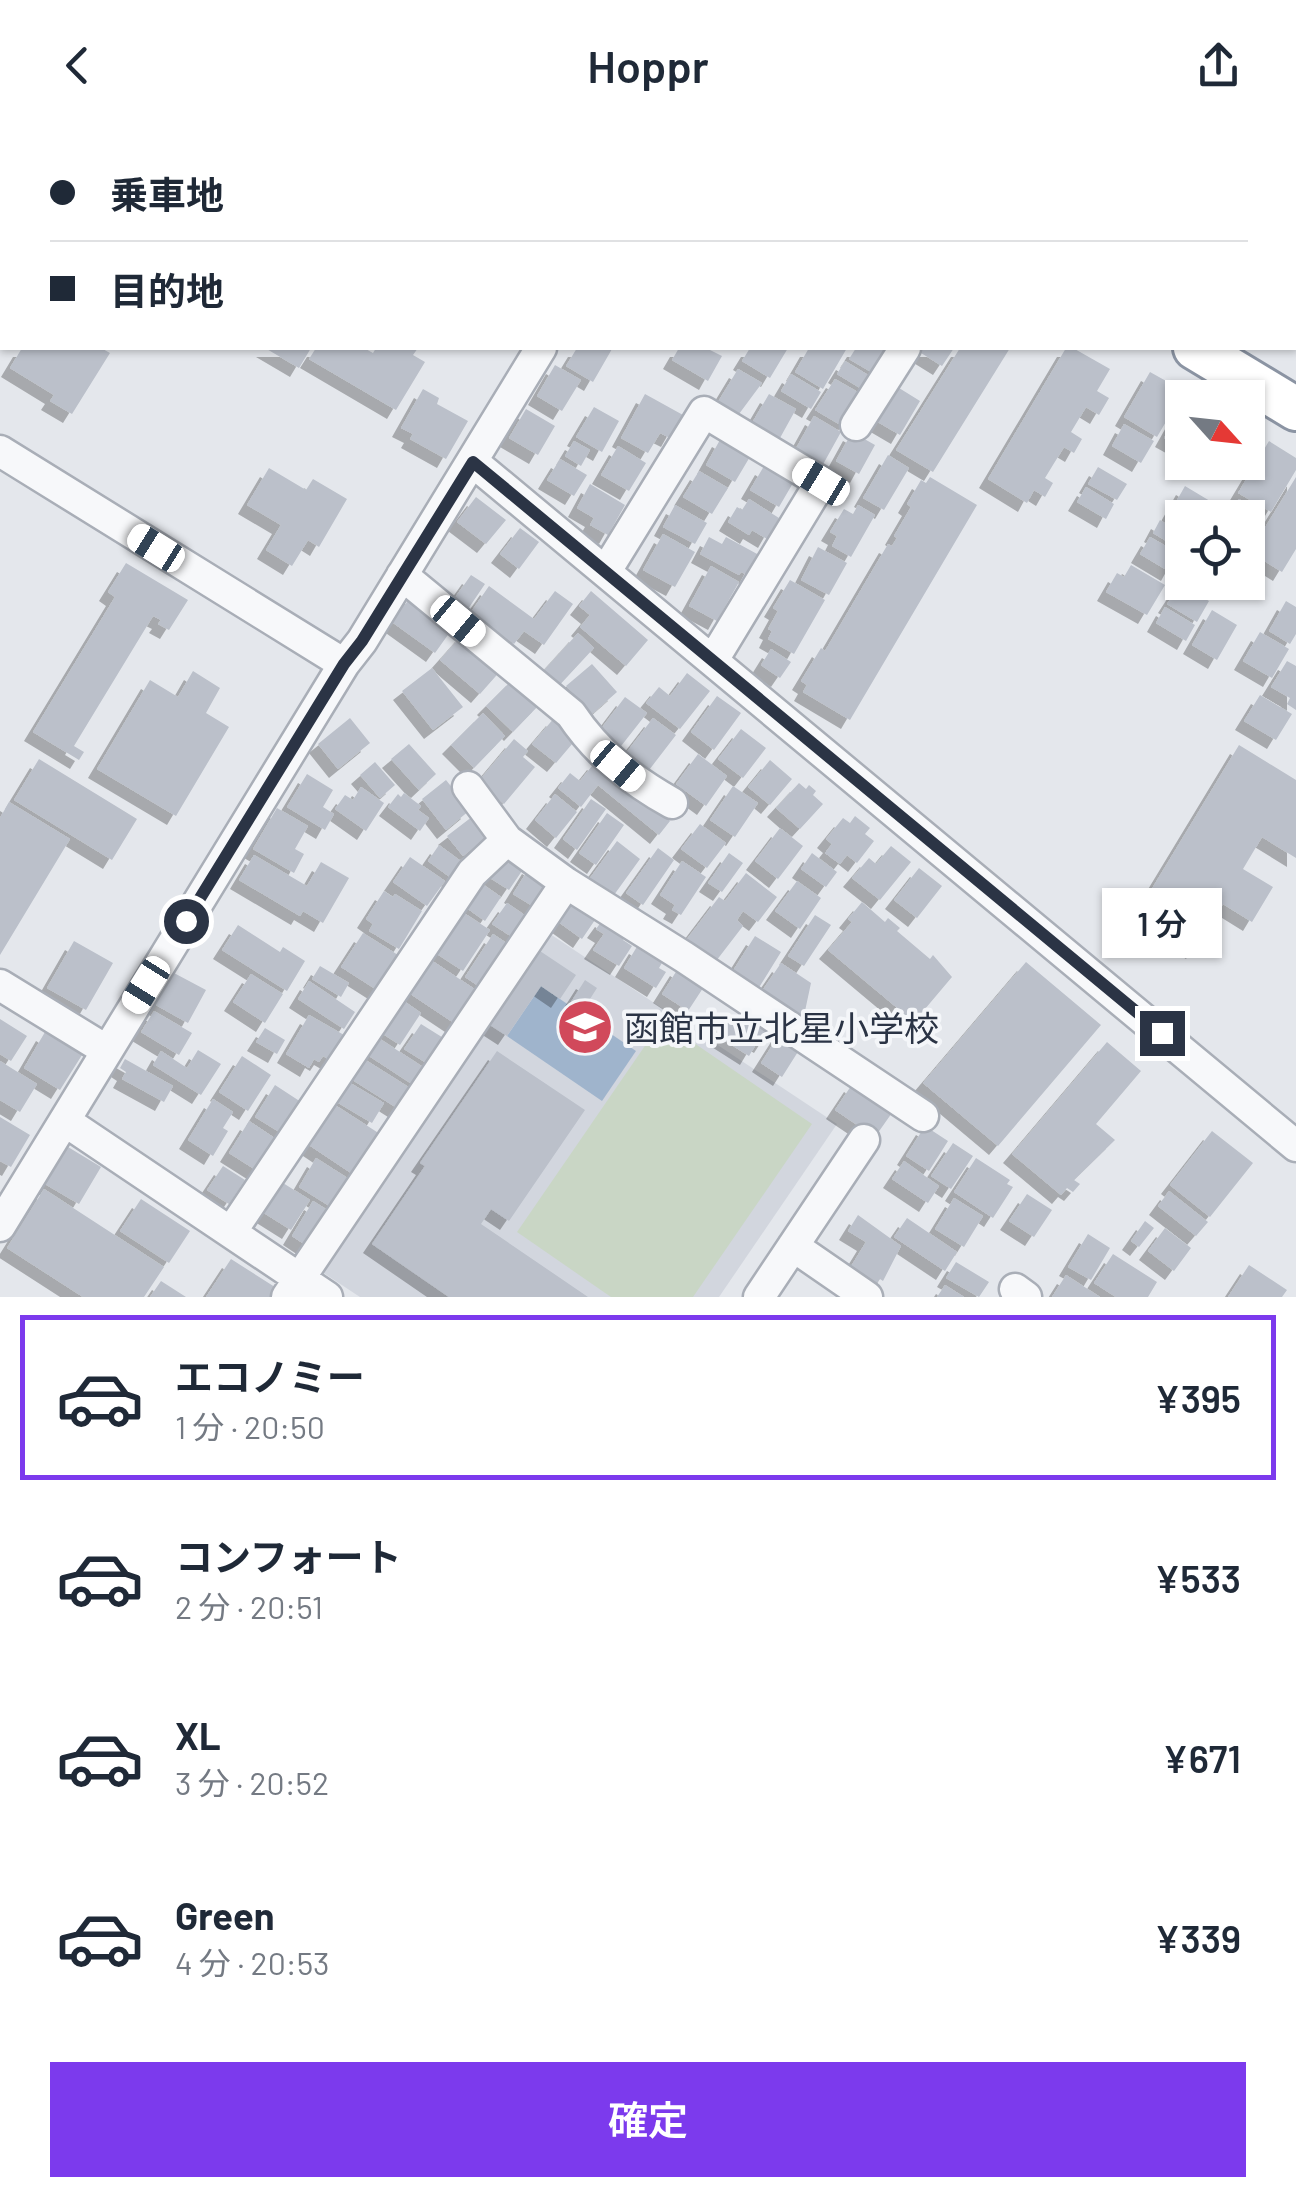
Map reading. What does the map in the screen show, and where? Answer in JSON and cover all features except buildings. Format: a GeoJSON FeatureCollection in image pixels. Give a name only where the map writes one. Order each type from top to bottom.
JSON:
{"type":"FeatureCollection","features":[{"type":"Feature","properties":{"kind":"highway"},"geometry":{"type":"LineString","coordinates":[[1198,350],[1296,409]]}},
{"type":"Feature","properties":{"kind":"street"},"geometry":{"type":"LineString","coordinates":[[5,1207],[65,1122],[540,350]]}},
{"type":"Feature","properties":{"kind":"street"},"geometry":{"type":"LineString","coordinates":[[856,424],[904,350]]}},
{"type":"Feature","properties":{"kind":"street"},"geometry":{"type":"LineString","coordinates":[[606,571],[704,412],[821,482],[712,660]]}},
{"type":"Feature","properties":{"kind":"street"},"geometry":{"type":"LineString","coordinates":[[0,451],[344,664]]}},
{"type":"Feature","properties":{"kind":"street"},"geometry":{"type":"LineString","coordinates":[[473,462],[1296,1146]]}},
{"type":"Feature","properties":{"kind":"street"},"geometry":{"type":"LineString","coordinates":[[402,574],[571,714],[591,744],[644,787],[672,803]]}},
{"type":"Feature","properties":{"kind":"street"},"geometry":{"type":"LineString","coordinates":[[468,787],[507,840],[566,883],[684,956],[923,1116]]}},
{"type":"Feature","properties":{"kind":"street"},"geometry":{"type":"LineString","coordinates":[[231,1232],[472,873],[507,840]]}},
{"type":"Feature","properties":{"kind":"street"},"geometry":{"type":"LineString","coordinates":[[293,1288],[566,883]]}},
{"type":"Feature","properties":{"kind":"street"},"geometry":{"type":"LineString","coordinates":[[0,985],[106,1050]]}},
{"type":"Feature","properties":{"kind":"street"},"geometry":{"type":"LineString","coordinates":[[65,1122],[231,1232],[293,1288],[328,1297]]}},
{"type":"Feature","properties":{"kind":"street"},"geometry":{"type":"LineString","coordinates":[[759,1297],[864,1140]]}},
{"type":"Feature","properties":{"kind":"street"},"geometry":{"type":"LineString","coordinates":[[793,1246],[866,1297]]}},
{"type":"Feature","properties":{"kind":"shaded area","name":"函館市立北星小学校"},"geometry":{"type":"Polygon","coordinates":[[[544,930],[837,1124],[719,1297],[360,1297],[319,1270],[544,930]]]}},
{"type":"Feature","properties":{"kind":"green space"},"geometry":{"type":"Polygon","coordinates":[[[662,1021],[812,1124],[693,1297],[611,1297],[517,1232],[662,1021]]]}},
{"type":"Feature","properties":{"kind":"water"},"geometry":{"type":"Polygon","coordinates":[[[541,986],[636,1051],[602,1101],[507,1036],[541,986]]]}},
{"type":"Feature","properties":{"kind":"place","name":"函館市立北星小学校"},"geometry":{"type":"Point","coordinates":[585,1027]}},
{"type":"Feature","properties":{"kind":"route"},"geometry":{"type":"LineString","coordinates":[[186,921],[473,462],[1162,1033]]}}]}
